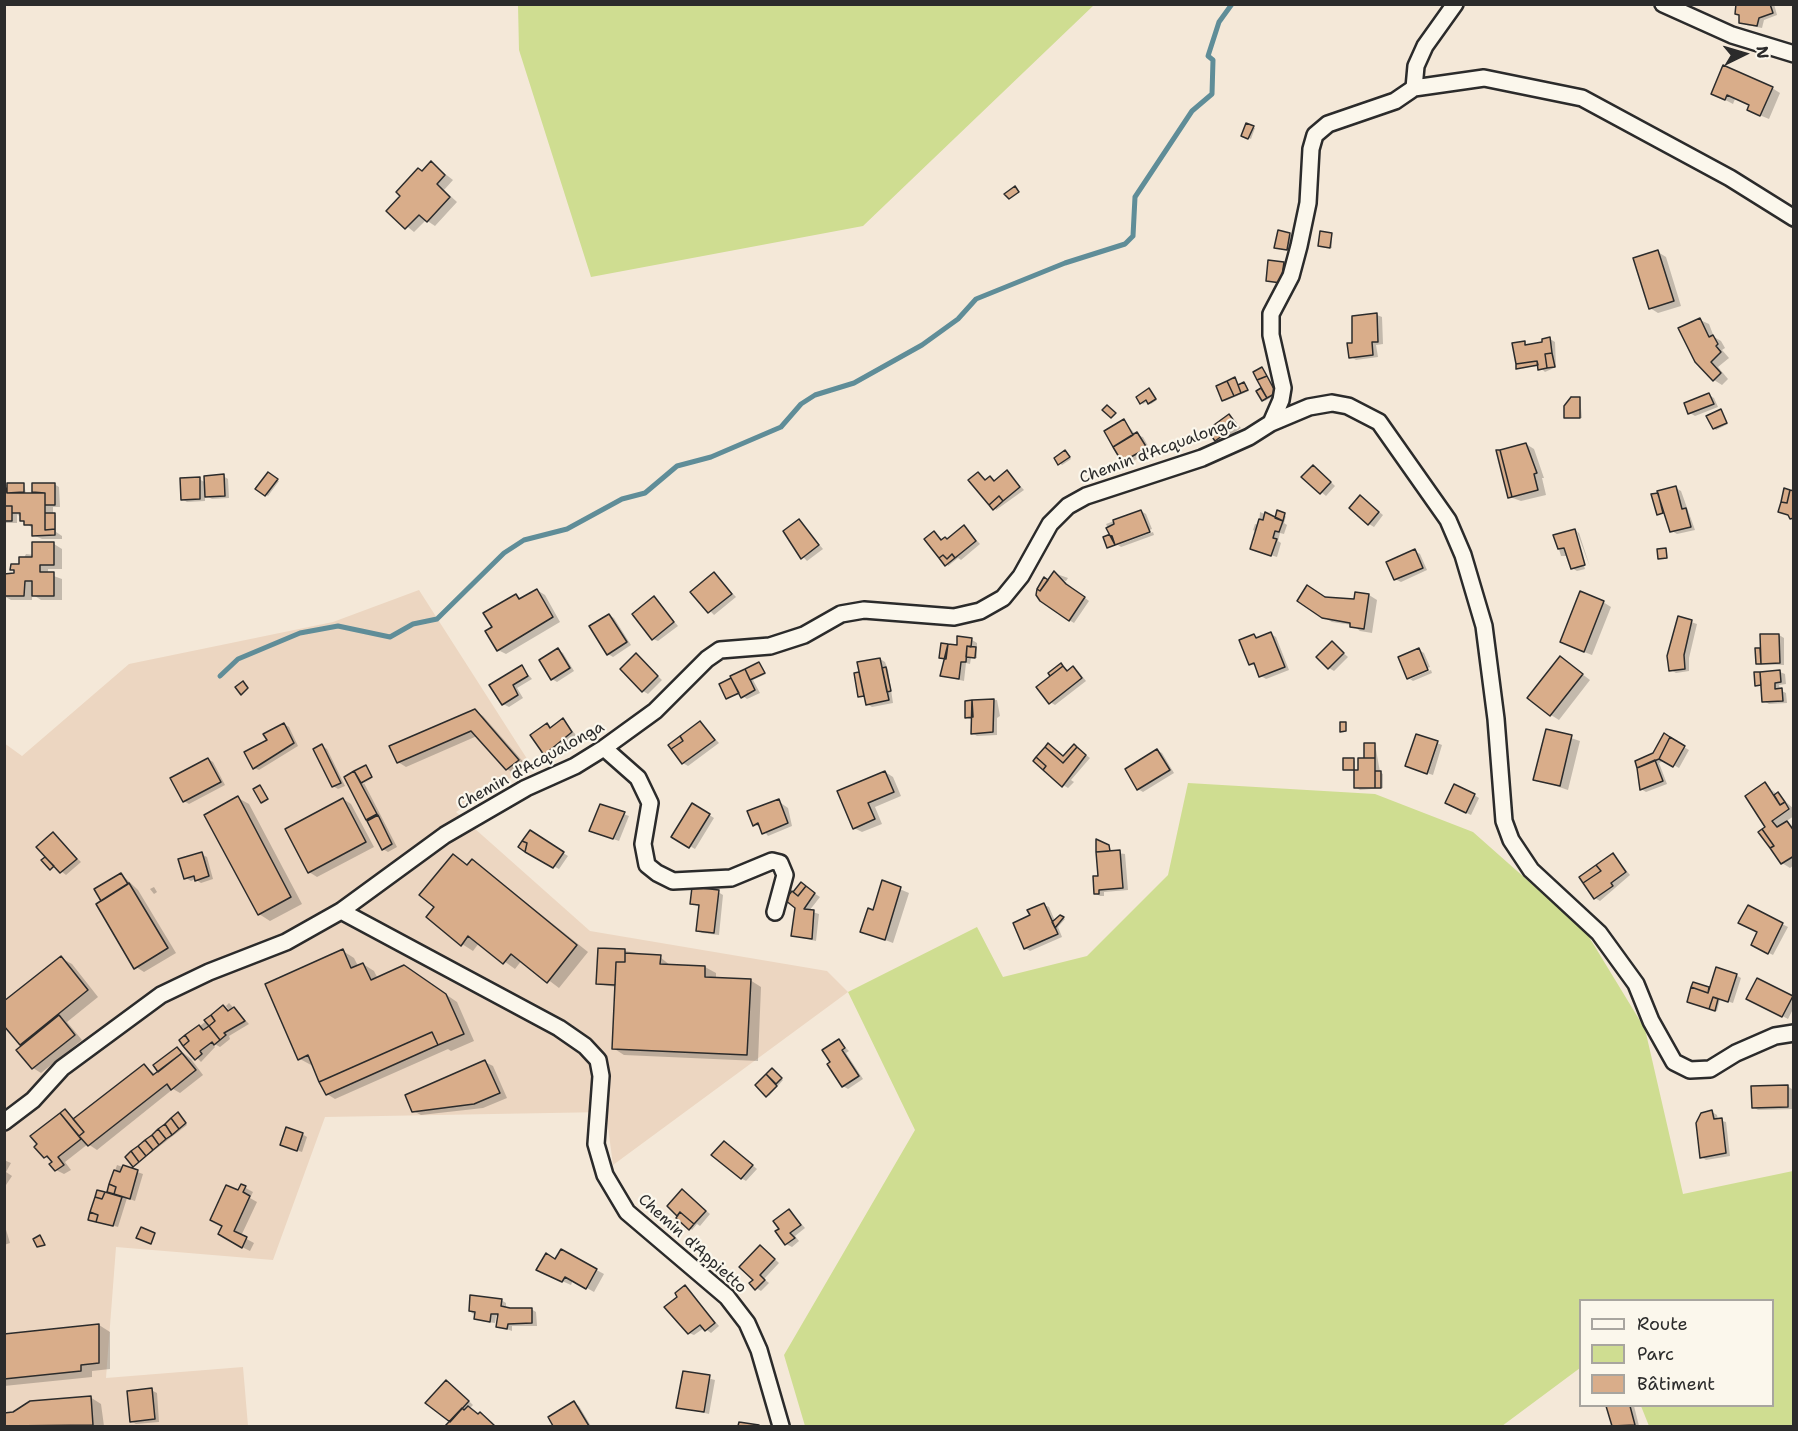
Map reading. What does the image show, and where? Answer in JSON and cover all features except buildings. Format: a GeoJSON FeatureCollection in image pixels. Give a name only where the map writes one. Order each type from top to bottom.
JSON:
{"type":"FeatureCollection","features":[{"type":"Feature","properties":{"kind":"street"},"geometry":{"type":"LineString","coordinates":[[1414,88],[1416,66],[1425,46],[1455,4]]}},
{"type":"Feature","properties":{"kind":"street"},"geometry":{"type":"LineString","coordinates":[[1663,4],[1732,35],[1794,54]]}},
{"type":"Feature","properties":{"kind":"street"},"geometry":{"type":"LineString","coordinates":[[1271,423],[1281,400],[1282,388],[1271,335],[1271,314],[1290,276],[1299,246],[1308,203],[1311,148],[1315,135],[1328,124],[1395,101],[1414,88],[1484,78],[1582,98],[1730,178],[1794,218]]}},
{"type":"Feature","properties":{"kind":"street","name":"Chemin d'Acqualonga"},"geometry":{"type":"LineString","coordinates":[[4,1122],[33,1100],[62,1068],[161,995],[209,972],[286,942],[341,911],[445,835],[526,788],[575,766],[604,748],[656,711],[707,659],[720,650],[770,646],[804,635],[842,614],[864,610],[954,617],[980,611],[1003,598],[1009,591],[1021,576],[1050,524],[1068,506],[1086,496],[1202,458],[1249,437],[1271,423],[1309,407],[1332,403],[1348,406],[1379,422],[1448,520],[1463,555],[1484,626],[1496,719],[1501,800],[1511,840],[1531,870],[1599,933],[1635,984],[1651,1021],[1674,1062],[1690,1070],[1710,1070],[1736,1053],[1775,1036],[1794,1033]]}},
{"type":"Feature","properties":{"kind":"street"},"geometry":{"type":"LineString","coordinates":[[604,748],[638,778],[650,803],[643,844],[647,865],[673,881],[731,878],[772,861],[780,863],[785,875],[776,912]]}},
{"type":"Feature","properties":{"kind":"street","name":"Chemin d'Appietto"},"geometry":{"type":"LineString","coordinates":[[341,911],[559,1029],[585,1046],[598,1060],[601,1076],[596,1144],[605,1175],[627,1212],[727,1296],[747,1323],[759,1350],[781,1426]]}},
{"type":"Feature","properties":{"kind":"shaded area"},"geometry":{"type":"Polygon","coordinates":[[[419,590],[531,765],[456,812],[590,931],[827,971],[848,992],[613,1165],[606,1112],[325,1117],[273,1260],[116,1247],[106,1378],[243,1367],[248,1426],[5,1426],[4,743],[22,756],[129,664],[333,622],[419,590]]]}},
{"type":"Feature","properties":{"kind":"green space"},"geometry":{"type":"Polygon","coordinates":[[[518,4],[1094,5],[863,226],[591,277],[519,50],[518,4]]]}},
{"type":"Feature","properties":{"kind":"green space"},"geometry":{"type":"Polygon","coordinates":[[[1188,783],[1375,794],[1473,832],[1586,932],[1645,1029],[1683,1194],[1793,1171],[1793,1426],[1649,1426],[1641,1407],[1774,1407],[1774,1299],[1579,1299],[1579,1369],[1502,1426],[805,1426],[784,1355],[915,1130],[848,992],[977,927],[1003,977],[1087,956],[1168,875],[1188,783]]]}},
{"type":"Feature","properties":{"kind":"waterway"},"geometry":{"type":"LineString","coordinates":[[220,676],[238,659],[300,633],[338,626],[390,637],[413,624],[437,619],[504,553],[524,540],[567,529],[622,499],[645,493],[677,466],[711,457],[781,427],[801,404],[815,395],[854,383],[922,345],[958,319],[976,299],[1065,263],[1125,244],[1133,236],[1135,197],[1192,111],[1212,94],[1213,60],[1208,56],[1219,22],[1232,4]]}}]}
